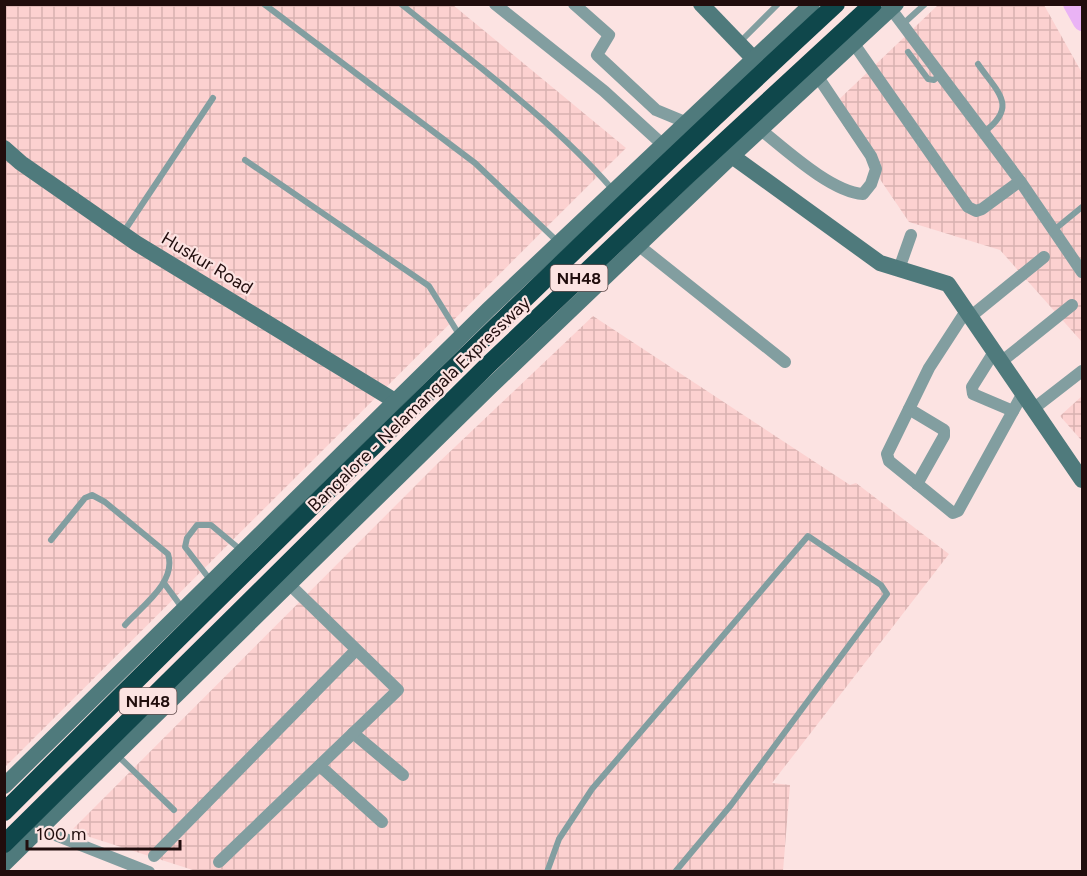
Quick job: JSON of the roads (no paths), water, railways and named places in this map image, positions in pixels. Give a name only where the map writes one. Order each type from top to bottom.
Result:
[{"type":"highway","name":"Bangalore - Nelamangala Expressway","points":[[4,812],[571,252],[836,4]]},
{"type":"highway","name":"Bangalore - Nelamangala Expressway","points":[[4,844],[496,357],[873,4]]},
{"type":"street","points":[[495,4],[604,91],[662,144]]},
{"type":"street","points":[[574,4],[609,35],[597,55],[611,70],[656,110],[685,122]]},
{"type":"street","points":[[701,4],[753,58]]},
{"type":"street","points":[[4,786],[395,400],[685,122],[812,4]]},
{"type":"street","points":[[4,864],[288,584],[638,245],[894,7],[903,24],[1020,181],[1083,272]]},
{"type":"street","points":[[854,44],[968,207],[976,211],[982,209],[1020,181]]},
{"type":"street","points":[[761,130],[836,185],[853,194],[863,194],[871,184],[876,169],[871,156],[818,77]]},
{"type":"street","name":"Huskur Road","points":[[4,148],[21,163],[123,234],[395,400]]},
{"type":"street","points":[[732,156],[880,263],[948,284],[1083,480]]},
{"type":"street","points":[[899,269],[911,235]]},
{"type":"street","points":[[638,245],[785,362]]},
{"type":"street","points":[[1023,393],[958,511],[952,513],[889,461],[887,454],[929,368],[968,314],[1044,257]]},
{"type":"street","points":[[1013,411],[973,394],[972,387],[998,357],[1072,305]]},
{"type":"street","points":[[1034,409],[1083,370]]},
{"type":"street","points":[[909,409],[944,430],[944,436],[917,484]]},
{"type":"street","points":[[219,862],[398,690],[288,584]]},
{"type":"street","points":[[154,855],[356,650]]},
{"type":"street","points":[[353,733],[403,775]]},
{"type":"street","points":[[320,766],[382,822]]},
{"type":"street","points":[[40,830],[149,872]]},
{"type":"lane","points":[[264,4],[475,163],[559,243]]},
{"type":"lane","points":[[401,4],[495,79],[592,165],[614,190]]},
{"type":"lane","points":[[739,44],[778,4]]},
{"type":"lane","points":[[903,24],[925,4]]},
{"type":"lane","points":[[908,52],[928,79],[934,80],[940,75]]},
{"type":"lane","points":[[978,64],[1001,99],[1004,111],[998,122],[984,133]]},
{"type":"lane","points":[[123,234],[213,98]]},
{"type":"lane","points":[[245,160],[429,286],[461,337]]},
{"type":"lane","points":[[1054,230],[1083,207]]},
{"type":"lane","points":[[51,540],[85,498],[92,495],[99,497],[168,554],[171,563],[164,583],[124,625]]},
{"type":"lane","points":[[212,582],[185,547],[187,538],[197,525],[211,525],[242,552]]},
{"type":"lane","points":[[547,872],[559,839],[592,789],[808,536],[881,585],[887,594],[731,805],[675,872]]},
{"type":"lane","points":[[164,583],[183,610]]},
{"type":"lane","points":[[117,754],[174,810]]},
{"type":"waterway","points":[[1072,4],[1082,22]]}]
